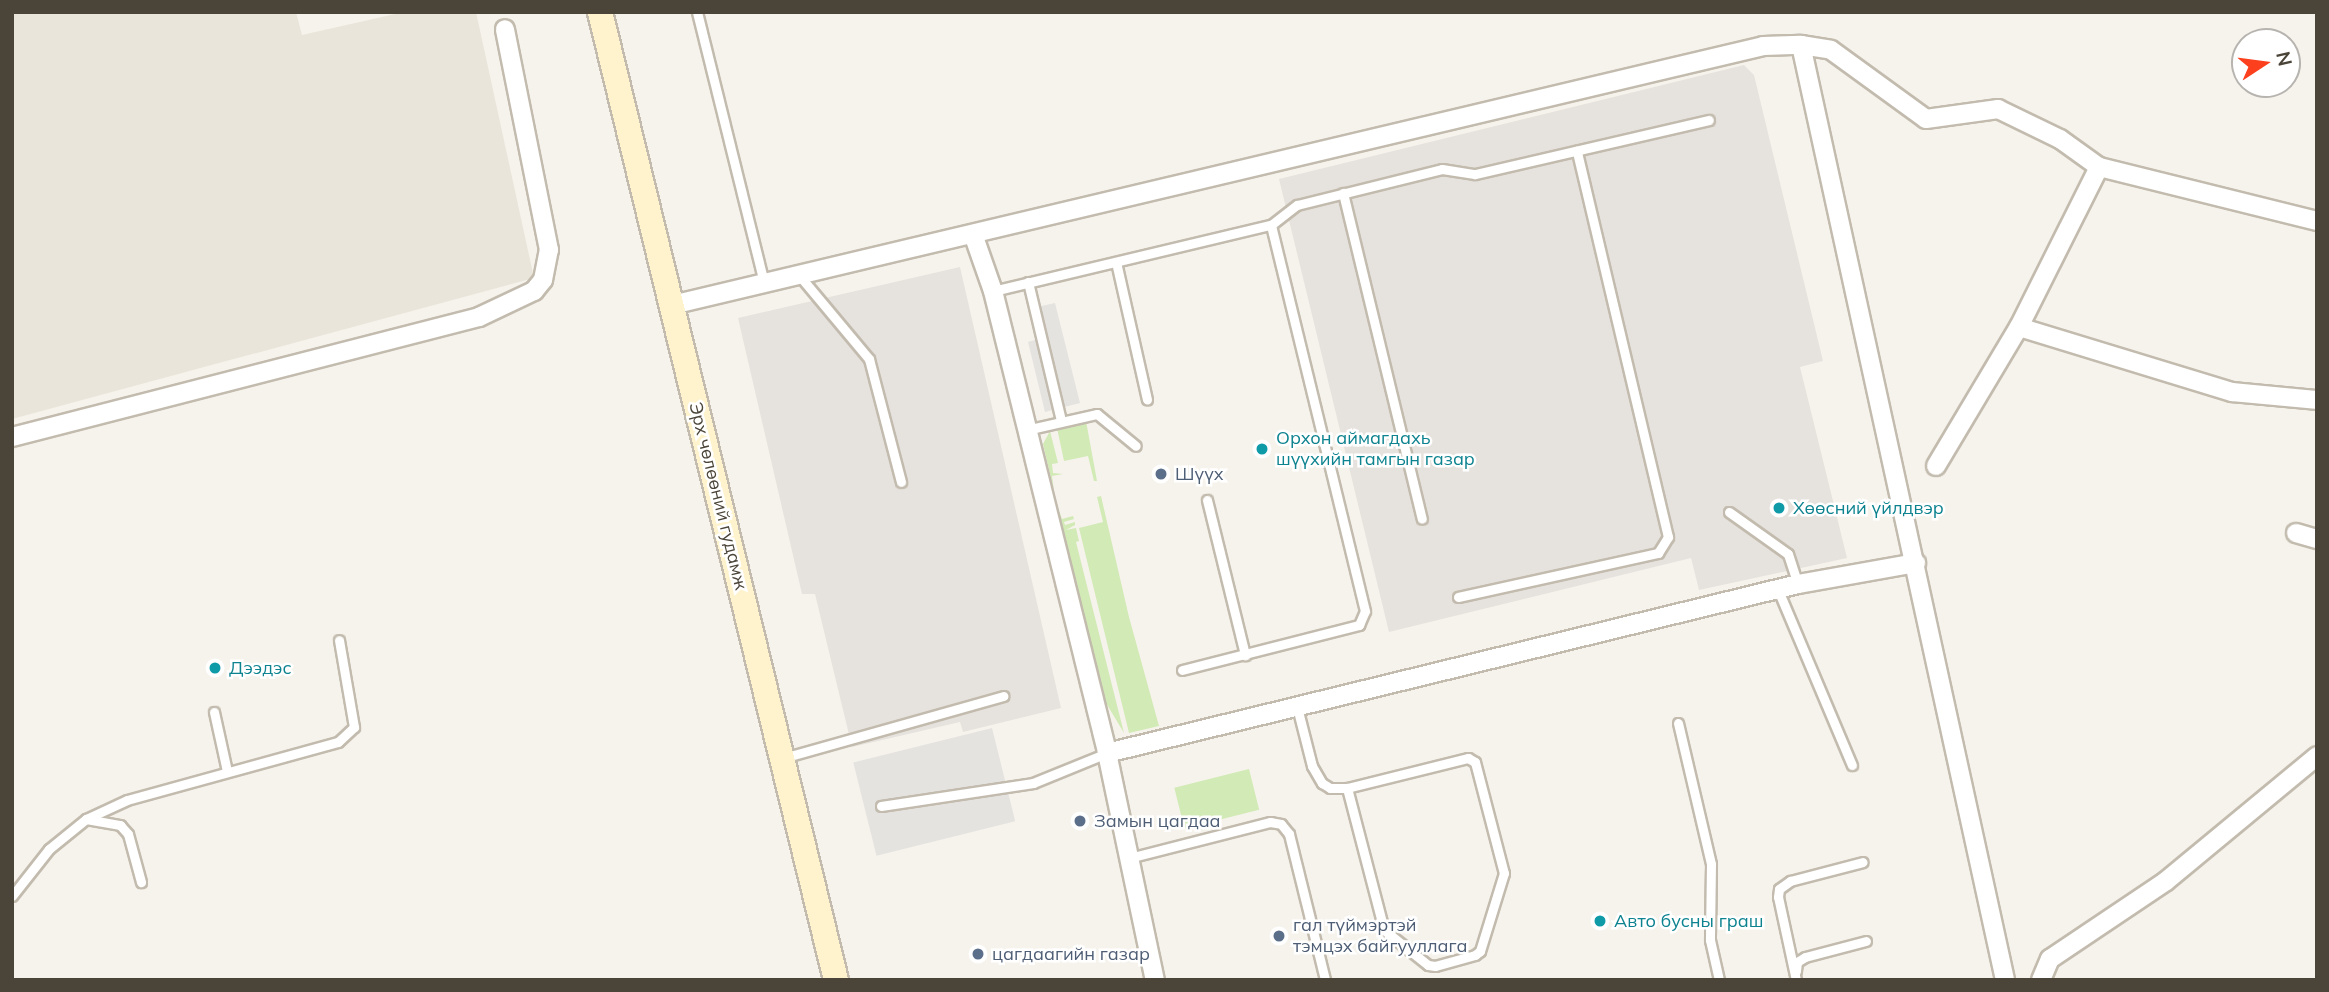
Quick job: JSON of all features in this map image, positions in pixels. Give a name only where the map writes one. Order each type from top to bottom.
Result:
[{"type":"main road","name":"Эрх чөлөөний гудамж","points":[[600,12],[835,980]]},
{"type":"street","points":[[12,437],[479,317],[534,291],[543,280],[549,250],[505,29]]},
{"type":"street","points":[[672,305],[1763,46],[1801,45],[1831,50],[1926,119],[1998,109],[2060,139],[2099,167],[2317,221]]},
{"type":"street","points":[[1801,45],[2005,980]]},
{"type":"street","points":[[1936,466],[2019,327],[2099,167]]},
{"type":"street","points":[[973,234],[993,291],[1107,753],[1127,859],[1155,980]]},
{"type":"street","points":[[2019,327],[2232,391],[2316,400]]},
{"type":"street","points":[[2295,533],[2317,539]]},
{"type":"street","points":[[1107,753],[1798,584],[1916,563]]},
{"type":"street","points":[[2041,980],[2050,959],[2166,881],[2317,756]]},
{"type":"lane","points":[[697,12],[764,282]]},
{"type":"lane","points":[[993,291],[1271,225],[1297,205],[1442,169],[1475,174],[1709,120]]},
{"type":"lane","points":[[1458,597],[1658,552],[1668,537],[1577,151]]},
{"type":"lane","points":[[1343,193],[1422,519]]},
{"type":"lane","points":[[1182,670],[1359,625],[1366,611],[1271,225]]},
{"type":"lane","points":[[1116,262],[1147,400]]},
{"type":"lane","points":[[798,273],[869,359],[901,482]]},
{"type":"lane","points":[[1028,282],[1061,421]]},
{"type":"lane","points":[[1026,430],[1097,414],[1136,446]]},
{"type":"lane","points":[[1207,500],[1245,655]]},
{"type":"lane","points":[[1729,512],[1788,555],[1798,584]]},
{"type":"lane","points":[[1778,590],[1853,765]]},
{"type":"lane","points":[[12,896],[49,849],[86,819],[127,800],[338,742],[354,727],[339,640]]},
{"type":"lane","points":[[783,758],[1003,696]]},
{"type":"lane","points":[[1297,707],[1312,766],[1322,783],[1330,788],[1347,788],[1468,758],[1475,762],[1504,873],[1480,951],[1475,955]]},
{"type":"lane","points":[[214,712],[227,771]]},
{"type":"lane","points":[[1678,723],[1712,864],[1710,940],[1719,980]]},
{"type":"lane","points":[[881,806],[1033,783],[1107,753]]},
{"type":"lane","points":[[1347,788],[1384,930],[1428,965],[1435,966],[1489,951]]},
{"type":"lane","points":[[86,819],[120,825],[128,834],[141,882]]},
{"type":"lane","points":[[1127,859],[1270,822],[1281,824],[1289,834],[1325,980]]},
{"type":"lane","points":[[1797,980],[1778,897],[1779,889],[1790,881],[1863,862]]},
{"type":"lane","points":[[1797,980],[1797,962],[1805,957],[1866,941]]},
{"type":"shaded area","points":[[12,12],[296,12],[302,35],[404,12],[476,12],[534,278],[12,419]]},
{"type":"shaded area","points":[[1744,65],[1754,75],[1823,361],[1800,367],[1847,558],[1699,590],[1691,558],[1389,632],[1279,179]]},
{"type":"shaded area","points":[[960,267],[1061,708],[963,732],[960,722],[852,747],[815,594],[802,594],[738,318]]},
{"type":"shaded area","points":[[1055,303],[1080,403],[1045,412],[1028,342],[1045,337],[1037,307]]},
{"type":"shaded area","points":[[992,728],[1015,821],[876,856],[853,763]]},
{"type":"green space","points":[[1086,421],[1097,481],[1094,481],[1088,456],[1064,461],[1057,428]]},
{"type":"green space","points":[[1050,431],[1058,463],[1052,464],[1053,473],[1063,474],[1052,476],[1054,491],[1043,444]]},
{"type":"green space","points":[[1101,496],[1129,617],[1159,726],[1129,733],[1079,528],[1103,522],[1097,497]]},
{"type":"green space","points":[[1057,505],[1062,519],[1073,516],[1074,519],[1064,522],[1065,525],[1075,522],[1075,525],[1066,530],[1076,528],[1079,541],[1076,542],[1124,733],[1106,703]]},
{"type":"green space","points":[[1249,769],[1259,810],[1184,828],[1174,788]]},
{"type":"place","name":"Орхон аймагдахь шүүхийн тамгын газар","points":[[1262,449]]},
{"type":"place","name":"Шүүх","points":[[1161,474]]},
{"type":"place","name":"Хөөсний үйлдвэр","points":[[1779,508]]},
{"type":"place","name":"Дээдэс","points":[[215,668]]},
{"type":"place","name":"Замын цагдаа","points":[[1080,821]]},
{"type":"place","name":"Авто бусны граш","points":[[1600,921]]},
{"type":"place","name":"гал түймэртэй тэмцэх байгууллага","points":[[1279,936]]},
{"type":"place","name":"цагдаагийн газар","points":[[978,954]]}]
